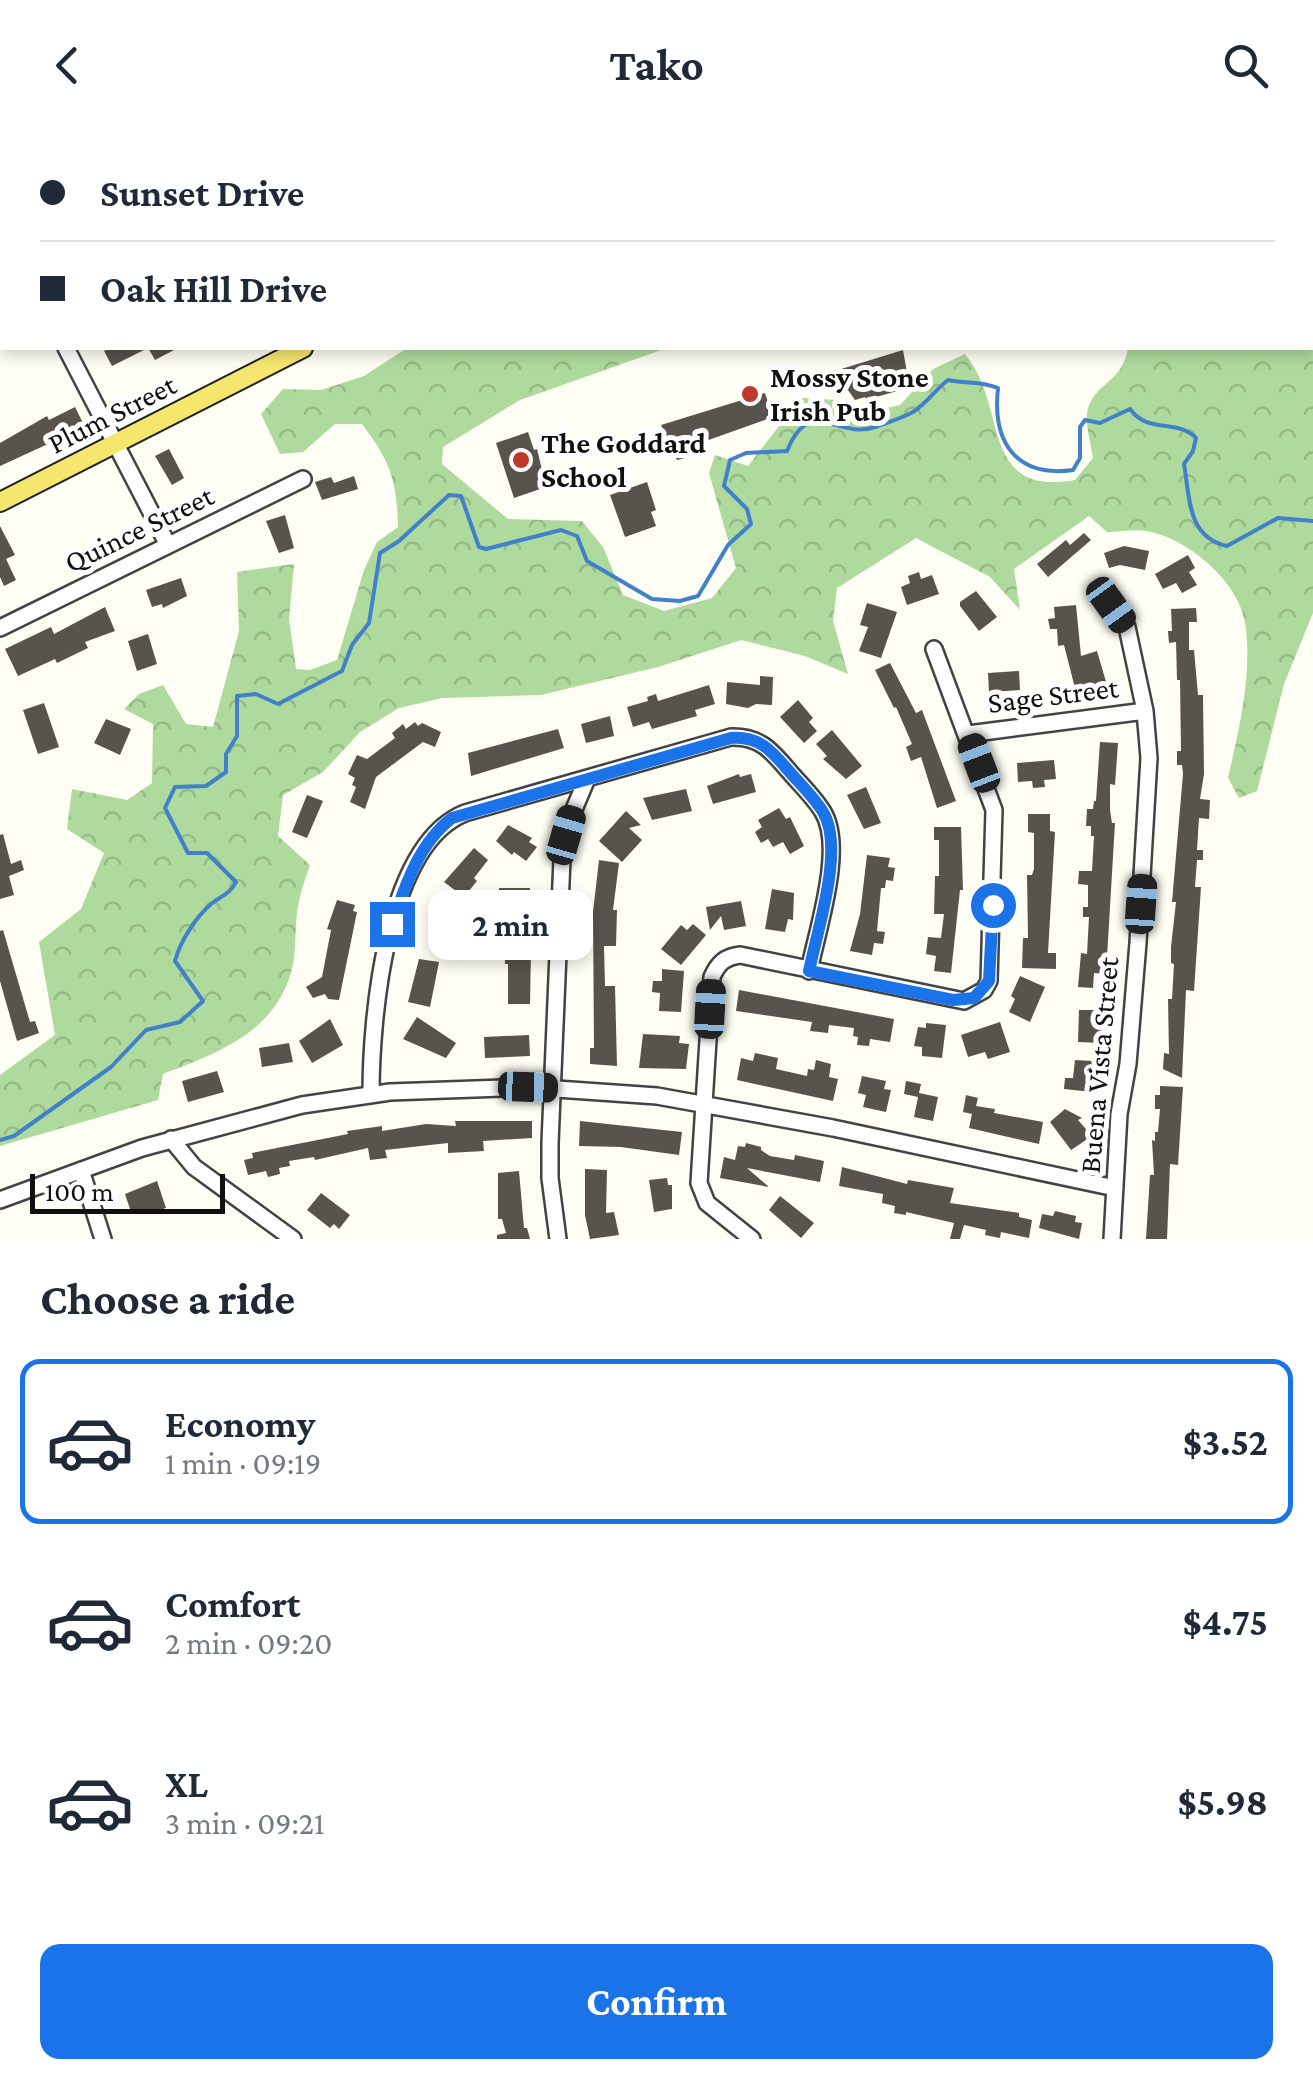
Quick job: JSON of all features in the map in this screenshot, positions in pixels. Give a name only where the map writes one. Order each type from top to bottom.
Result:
[{"type":"main road","name":"Plum Street","points":[[0,502],[300,350]]},
{"type":"street","points":[[67,350],[168,545]]},
{"type":"street","name":"Quince Street","points":[[0,628],[303,479]]},
{"type":"street","name":"Buena Vista Street","points":[[1111,605],[1127,627],[1146,712],[1149,787],[1112,1239]]},
{"type":"street","points":[[752,1239],[715,1210],[702,1194],[699,1183],[712,977],[716,967],[730,957],[740,956],[964,1002],[984,990],[989,981],[996,829],[990,792],[934,649]]},
{"type":"street","name":"Sage Street","points":[[968,734],[1146,712]]},
{"type":"street","points":[[370,1094],[371,1034],[380,970],[403,893],[431,837],[452,818],[465,813],[731,738],[754,739],[764,744],[824,812],[830,828],[832,856],[809,971]]},
{"type":"street","points":[[558,1239],[550,1178],[562,859],[572,814],[586,781]]},
{"type":"street","points":[[0,1200],[171,1140],[272,1112],[370,1094],[494,1088],[628,1092],[706,1104],[1115,1188]]},
{"type":"street","points":[[171,1140],[194,1167],[294,1239]]},
{"type":"street","points":[[81,1170],[102,1239]]},
{"type":"green space","points":[[404,350],[661,350],[520,400],[443,447],[442,464],[508,519],[582,521],[603,547],[623,595],[664,611],[712,598],[736,568],[709,473],[715,455],[748,466],[801,398],[838,400],[864,413],[900,405],[933,369],[965,354],[978,375],[1009,461],[1023,475],[1044,482],[1075,480],[1093,458],[1088,408],[1125,360],[1128,350],[1313,350],[1313,613],[1284,684],[1257,791],[1239,798],[1228,778],[1246,681],[1245,622],[1232,591],[1194,552],[1147,531],[1107,532],[1089,516],[1014,569],[1020,610],[990,577],[916,538],[837,588],[833,621],[848,674],[805,656],[741,640],[658,667],[541,695],[442,698],[399,708],[360,732],[323,772],[283,795],[278,836],[310,865],[297,910],[293,964],[275,1006],[244,1036],[163,1074],[158,1100],[0,1146],[0,1075],[55,1035],[39,942],[81,909],[104,853],[67,829],[72,789],[127,800],[152,783],[153,724],[124,709],[139,694],[163,685],[186,724],[213,727],[239,631],[237,572],[294,564],[289,619],[296,669],[310,670],[337,660],[364,570],[377,542],[398,527],[390,472],[362,424],[335,424],[303,452],[280,454],[261,414],[283,389],[321,390],[364,376]]},
{"type":"building","points":[[106,350],[144,350],[112,366]]},
{"type":"building","points":[[149,350],[174,350],[155,360]]},
{"type":"building","points":[[903,350],[908,378],[895,386],[897,391],[855,400],[845,391],[838,370]]},
{"type":"building","points":[[765,393],[773,417],[689,447],[692,456],[677,460],[661,425]]},
{"type":"building","points":[[75,407],[85,427],[0,466],[0,443],[47,416],[49,420]]},
{"type":"building","name":"The Goddard School","points":[[528,432],[534,450],[537,449],[546,487],[514,498],[496,443]]},
{"type":"building","points":[[169,449],[184,478],[172,485],[155,456]]},
{"type":"building","points":[[354,476],[358,489],[322,500],[315,482],[331,477],[334,483]]},
{"type":"building","points":[[647,482],[656,510],[651,512],[656,526],[625,537],[610,495]]},
{"type":"building","points":[[285,515],[294,548],[279,553],[266,521]]},
{"type":"building","points":[[0,526],[15,555],[6,559],[16,580],[4,586],[0,577]]},
{"type":"building","points":[[1084,533],[1091,540],[1048,577],[1037,564],[1066,540],[1070,545]]},
{"type":"building","points":[[1124,546],[1149,551],[1145,570],[1120,565],[1109,568],[1104,553]]},
{"type":"building","points":[[1188,555],[1195,568],[1189,572],[1197,585],[1182,593],[1176,583],[1163,589],[1155,574]]},
{"type":"building","points":[[919,572],[921,579],[932,575],[939,594],[907,605],[901,587],[910,583],[908,576]]},
{"type":"building","points":[[181,578],[187,596],[163,608],[162,604],[152,607],[146,590]]},
{"type":"building","points":[[976,591],[997,617],[979,631],[960,606]]},
{"type":"building","points":[[867,603],[897,612],[881,658],[859,651],[868,627],[860,625]]},
{"type":"building","points":[[1076,605],[1081,656],[1097,651],[1109,692],[1088,698],[1085,689],[1076,692],[1064,645],[1058,646],[1057,629],[1050,629],[1048,619],[1055,618],[1054,607]]},
{"type":"building","points":[[105,607],[115,631],[85,642],[88,648],[57,663],[55,659],[18,676],[5,649],[51,627],[54,634]]},
{"type":"building","points":[[1196,608],[1197,622],[1189,622],[1189,650],[1194,650],[1198,695],[1203,695],[1204,774],[1200,799],[1210,800],[1209,819],[1199,818],[1197,850],[1203,850],[1203,860],[1197,860],[1195,887],[1201,887],[1194,991],[1186,990],[1182,1078],[1163,1069],[1164,1053],[1169,1054],[1168,999],[1172,999],[1171,947],[1176,902],[1172,902],[1183,774],[1182,765],[1177,765],[1177,751],[1181,751],[1180,680],[1176,642],[1169,643],[1168,631],[1172,631],[1171,609]]},
{"type":"building","points":[[148,634],[157,664],[137,671],[128,641]]},
{"type":"building","points":[[890,663],[916,713],[922,710],[956,801],[937,808],[921,757],[911,761],[906,747],[912,744],[875,670]]},
{"type":"building","points":[[1019,671],[1020,690],[989,692],[988,673]]},
{"type":"building","points":[[760,676],[773,677],[772,705],[748,708],[726,704],[727,682],[760,685]]},
{"type":"building","points":[[709,685],[715,704],[695,710],[697,716],[652,729],[649,722],[633,727],[627,707],[648,701],[647,697],[656,694],[658,701]]},
{"type":"building","points":[[798,700],[813,718],[809,722],[817,731],[804,743],[780,717]]},
{"type":"building","points":[[44,703],[59,747],[38,754],[23,710]]},
{"type":"building","points":[[610,716],[614,736],[586,743],[581,724]]},
{"type":"building","points":[[106,719],[131,729],[120,755],[94,743]]},
{"type":"building","points":[[415,722],[441,732],[435,747],[423,742],[376,777],[365,809],[350,802],[356,787],[352,785],[355,778],[348,774],[357,755],[367,759],[395,738],[392,733],[403,724],[406,729]]},
{"type":"building","points":[[558,729],[564,748],[471,776],[468,753]]},
{"type":"building","points":[[832,730],[862,766],[846,779],[823,759],[827,756],[816,744]]},
{"type":"building","points":[[1100,742],[1118,743],[1115,785],[1110,784],[1110,810],[1115,823],[1106,974],[1094,973],[1093,988],[1078,987],[1081,953],[1087,954],[1089,917],[1083,917],[1083,907],[1088,907],[1088,885],[1078,884],[1079,871],[1092,871],[1094,836],[1091,826],[1086,826],[1087,809],[1093,809],[1096,801]]},
{"type":"building","points":[[1054,760],[1056,779],[1044,780],[1045,787],[1033,788],[1032,781],[1018,782],[1017,763]]},
{"type":"building","points":[[739,774],[751,774],[756,792],[713,804],[707,786]]},
{"type":"building","points":[[866,787],[881,823],[864,829],[847,795]]},
{"type":"building","points":[[686,789],[692,811],[652,820],[643,798]]},
{"type":"building","points":[[307,795],[323,801],[307,838],[292,832]]},
{"type":"building","points":[[779,808],[786,819],[790,817],[804,846],[790,854],[783,842],[773,847],[768,839],[761,843],[755,832],[762,827],[758,820]]},
{"type":"building","points":[[626,811],[641,825],[629,828],[642,840],[622,862],[599,841]]},
{"type":"building","points":[[1028,814],[1050,814],[1050,831],[1055,832],[1048,953],[1056,953],[1056,969],[1022,968],[1023,938],[1028,938],[1027,875],[1032,875],[1034,869],[1034,833],[1028,832]]},
{"type":"building","points":[[508,825],[532,838],[529,842],[537,847],[526,861],[496,841]]},
{"type":"building","points":[[934,827],[961,827],[963,890],[951,973],[934,971],[936,956],[926,954],[928,937],[941,938],[944,914],[934,914],[939,840],[934,840]]},
{"type":"building","points":[[3,834],[11,864],[21,860],[24,870],[9,876],[14,895],[0,899],[0,835]]},
{"type":"building","points":[[474,848],[488,860],[464,897],[444,882]]},
{"type":"building","points":[[867,855],[890,858],[888,867],[895,868],[893,881],[886,880],[885,888],[881,888],[877,931],[885,932],[883,944],[874,943],[872,955],[850,951],[860,914]]},
{"type":"building","points":[[599,860],[619,863],[613,910],[617,910],[616,946],[604,946],[605,986],[615,986],[617,1066],[590,1064],[590,1048],[594,1048],[593,912]]},
{"type":"building","points":[[499,888],[530,888],[525,951],[531,951],[530,1004],[508,1004],[508,964],[503,911],[498,909]]},
{"type":"building","points":[[772,889],[794,893],[793,920],[788,919],[785,932],[765,929]]},
{"type":"building","points":[[337,900],[355,905],[353,911],[357,912],[339,1000],[328,999],[325,994],[313,998],[306,987],[322,977],[331,930],[327,929]]},
{"type":"building","points":[[741,901],[746,926],[724,930],[721,916],[710,930],[706,907]]},
{"type":"building","points":[[693,924],[706,935],[681,965],[661,949],[681,925],[687,930]]},
{"type":"building","points":[[3,930],[30,1022],[35,1021],[39,1033],[17,1041],[0,981]]},
{"type":"building","points":[[419,959],[439,962],[430,1007],[408,1002]]},
{"type":"building","points":[[662,969],[684,971],[681,1012],[659,1011],[660,993],[652,992],[653,981],[662,981]]},
{"type":"building","points":[[1020,976],[1045,987],[1030,1022],[1009,1012]]},
{"type":"building","points":[[739,990],[894,1019],[890,1042],[870,1039],[869,1046],[857,1045],[854,1028],[829,1025],[828,1033],[810,1031],[812,1022],[736,1011]]},
{"type":"building","points":[[1079,1010],[1103,1010],[1102,1043],[1078,1042]]},
{"type":"building","points":[[417,1017],[456,1043],[446,1058],[403,1039]]},
{"type":"building","points":[[330,1019],[343,1045],[312,1063],[299,1041]]},
{"type":"building","points":[[1000,1022],[1010,1052],[988,1059],[985,1052],[968,1057],[961,1035]]},
{"type":"building","points":[[926,1023],[946,1025],[942,1058],[922,1056],[922,1047],[914,1046],[918,1027],[926,1028]]},
{"type":"building","points":[[643,1034],[680,1036],[679,1043],[689,1044],[686,1069],[639,1068]]},
{"type":"building","points":[[529,1035],[530,1056],[485,1058],[484,1037]]},
{"type":"building","points":[[289,1043],[293,1062],[262,1067],[259,1048]]},
{"type":"building","points":[[755,1053],[778,1058],[776,1069],[807,1076],[808,1069],[814,1070],[816,1060],[831,1064],[829,1077],[838,1079],[833,1101],[737,1080],[741,1058],[753,1061]]},
{"type":"building","points":[[1075,1060],[1092,1061],[1092,1092],[1064,1089],[1065,1078],[1073,1078]]},
{"type":"building","points":[[217,1071],[224,1092],[188,1102],[182,1081]]},
{"type":"building","points":[[862,1076],[886,1081],[884,1089],[891,1090],[886,1112],[863,1107],[866,1095],[858,1093]]},
{"type":"building","points":[[906,1081],[921,1084],[919,1093],[938,1097],[933,1121],[914,1117],[918,1097],[904,1094]]},
{"type":"building","points":[[1160,1086],[1183,1087],[1178,1165],[1170,1164],[1167,1239],[1146,1239],[1150,1175],[1154,1175],[1152,1140],[1158,1132],[1160,1109],[1155,1109],[1155,1095],[1160,1095]]},
{"type":"building","points":[[966,1095],[978,1098],[976,1106],[995,1109],[994,1113],[1043,1122],[1039,1144],[969,1128],[972,1114],[963,1112]]},
{"type":"building","points":[[1065,1109],[1082,1118],[1078,1120],[1092,1136],[1071,1150],[1050,1122]]},
{"type":"building","points":[[455,1121],[532,1121],[532,1138],[483,1141],[484,1151],[448,1153],[448,1143],[385,1150],[387,1158],[370,1160],[368,1148],[315,1160],[314,1157],[289,1161],[290,1166],[279,1168],[280,1174],[268,1177],[266,1171],[248,1175],[244,1160],[253,1158],[252,1153],[348,1134],[347,1131],[382,1126],[382,1131],[426,1124],[456,1126]]},
{"type":"building","points":[[580,1121],[682,1132],[679,1155],[579,1146]]},
{"type":"building","points":[[746,1143],[761,1147],[770,1156],[794,1160],[795,1155],[824,1161],[820,1182],[747,1168],[769,1187],[720,1178],[724,1157],[735,1160],[738,1146],[745,1147]]},
{"type":"building","points":[[842,1167],[907,1184],[908,1180],[954,1188],[950,1203],[1019,1213],[1019,1217],[1032,1220],[1029,1238],[1001,1232],[1000,1238],[985,1235],[986,1230],[964,1225],[960,1239],[950,1239],[954,1223],[894,1213],[895,1206],[882,1203],[883,1194],[839,1186]]},
{"type":"building","points":[[585,1169],[607,1170],[606,1213],[614,1212],[619,1235],[590,1239],[585,1215]]},
{"type":"building","points":[[519,1171],[524,1228],[530,1239],[497,1239],[497,1235],[506,1233],[502,1219],[498,1219],[498,1173]]},
{"type":"building","points":[[667,1178],[668,1185],[672,1185],[672,1209],[654,1212],[649,1180]]},
{"type":"building","points":[[157,1181],[166,1208],[131,1212],[125,1194]]},
{"type":"building","points":[[321,1193],[350,1215],[339,1229],[334,1224],[330,1228],[307,1210]]},
{"type":"building","points":[[780,1196],[814,1223],[801,1238],[769,1210]]},
{"type":"building","points":[[1055,1211],[1076,1216],[1075,1222],[1082,1223],[1079,1239],[1039,1228],[1042,1214],[1053,1216]]},
{"type":"waterway","points":[[0,1140],[14,1136],[111,1067],[146,1030],[180,1022],[203,1001],[175,961],[199,916],[236,882],[207,853],[188,853],[165,808],[175,787],[206,786],[226,772],[226,754],[237,736],[237,696],[256,694],[278,704],[342,671],[352,645],[369,623],[380,553],[399,541],[449,495],[461,496],[479,547],[486,549],[561,530],[577,536],[587,561],[652,599],[680,601],[698,596],[728,545],[751,524],[747,509],[724,486],[730,460],[746,453],[787,451],[796,434],[815,422],[861,429],[889,422],[918,409],[948,380],[998,388],[999,425],[1004,440],[1023,462],[1036,468],[1073,470],[1080,458],[1080,427],[1085,420],[1100,423],[1130,409],[1146,422],[1188,432],[1196,438],[1184,464],[1190,503],[1197,525],[1214,541],[1227,546],[1278,518],[1313,521]]},
{"type":"place","name":"Mossy Stone Irish Pub","points":[[750,394]]},
{"type":"place","name":"The Goddard School","points":[[521,460]]},
{"type":"route","points":[[392,924],[431,837],[452,818],[743,737],[772,751],[824,812],[830,828],[832,856],[809,971],[964,1002],[984,990],[989,981],[993,905]]}]
